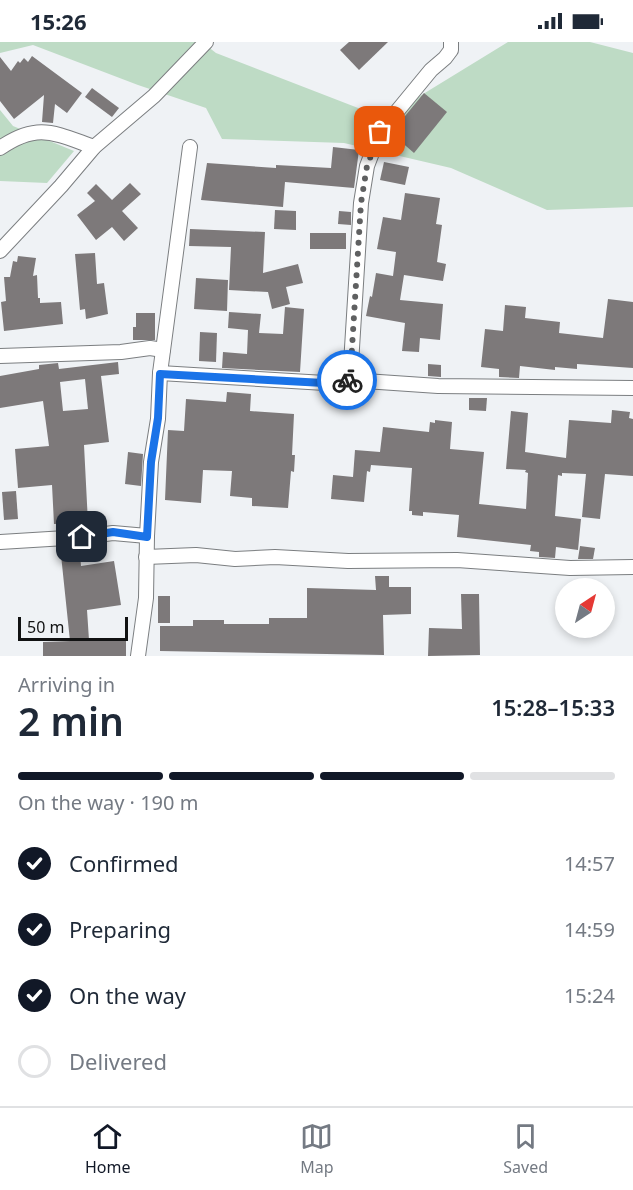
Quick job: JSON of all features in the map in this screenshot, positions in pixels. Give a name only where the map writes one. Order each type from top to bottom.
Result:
[{"type":"street","points":[[0,251],[62,186],[93,147],[154,96],[206,42]]},
{"type":"street","points":[[350,380],[361,203],[367,166],[380,132],[430,70],[445,58],[451,50],[452,42]]},
{"type":"street","points":[[0,148],[27,134],[46,130],[93,147]]},
{"type":"street","points":[[138,656],[146,597],[151,462],[158,418],[160,374],[190,147]]},
{"type":"street","points":[[0,356],[121,352],[150,348],[163,350]]},
{"type":"street","points":[[160,374],[324,383],[350,380],[438,386],[633,388]]},
{"type":"street","points":[[0,542],[82,537],[113,532],[147,537]]},
{"type":"street","points":[[146,557],[196,555],[236,559],[275,557],[348,561],[457,560],[570,568],[633,567]]},
{"type":"green space","points":[[0,42],[202,42],[216,53],[384,118],[508,42],[590,42],[633,53],[633,207],[547,210],[451,168],[344,143],[222,139],[206,108],[33,45],[0,53]]},
{"type":"green space","points":[[0,110],[13,126],[74,151],[47,183],[0,181]]},
{"type":"building","points":[[349,42],[388,42],[359,70],[340,50]]},
{"type":"building","points":[[32,56],[82,93],[67,113],[55,104],[53,123],[42,122],[44,95],[14,119],[0,101],[0,57],[11,71],[18,61],[20,63],[24,58],[28,62]]},
{"type":"building","points":[[92,88],[119,108],[112,117],[85,97]]},
{"type":"building","points":[[424,93],[447,112],[414,153],[391,133]]},
{"type":"building","points":[[333,147],[359,150],[354,188],[285,182],[283,207],[201,200],[207,163],[276,168],[276,165],[331,168]]},
{"type":"building","points":[[384,162],[409,167],[405,185],[380,180]]},
{"type":"building","points":[[130,183],[141,194],[122,211],[138,228],[124,241],[112,227],[96,240],[77,215],[95,201],[87,193],[96,184],[112,200]]},
{"type":"building","points":[[405,193],[440,198],[436,224],[442,225],[437,262],[446,264],[443,281],[404,275],[400,300],[443,304],[440,340],[420,338],[419,352],[402,351],[405,323],[366,316],[376,273],[393,276],[396,252],[377,249],[383,217],[401,220]]},
{"type":"building","points":[[275,210],[296,211],[296,230],[274,229]]},
{"type":"building","points":[[339,211],[351,212],[351,225],[338,224]]},
{"type":"building","points":[[190,229],[265,232],[263,273],[298,264],[303,283],[286,287],[290,304],[272,309],[268,292],[229,290],[231,247],[189,246]]},
{"type":"building","points":[[310,233],[346,233],[346,249],[310,249]]},
{"type":"building","points":[[95,253],[97,284],[104,283],[108,314],[86,319],[85,309],[80,310],[75,254]]},
{"type":"building","points":[[18,256],[36,258],[33,276],[37,275],[40,303],[61,302],[63,324],[4,331],[1,302],[6,301],[4,277],[10,277],[13,261],[17,262]]},
{"type":"building","points":[[196,278],[228,280],[227,311],[194,309]]},
{"type":"building","points":[[608,299],[633,302],[633,368],[577,364],[577,369],[555,367],[555,370],[520,366],[519,378],[499,377],[499,369],[481,367],[485,329],[503,331],[505,305],[526,307],[525,318],[560,322],[559,333],[603,338]]},
{"type":"building","points":[[285,307],[304,309],[300,372],[222,368],[223,352],[247,354],[248,330],[228,328],[229,312],[261,314],[259,333],[283,334]]},
{"type":"building","points":[[136,313],[155,313],[155,340],[133,340]]},
{"type":"building","points":[[200,332],[217,333],[216,362],[199,361]]},
{"type":"building","points":[[118,362],[119,374],[101,376],[109,442],[84,445],[88,523],[54,524],[52,485],[18,488],[15,449],[49,446],[43,401],[0,408],[0,376],[39,369],[39,365],[58,363],[59,369]],"holes":[[[85,379],[88,409],[63,411],[60,382]]]},
{"type":"building","points":[[428,364],[441,365],[441,377],[428,376]]},
{"type":"building","points":[[227,392],[251,394],[250,411],[294,414],[292,455],[295,455],[294,472],[291,471],[288,508],[252,506],[252,498],[230,496],[232,471],[203,470],[201,503],[165,500],[168,430],[184,431],[186,399],[226,402]]},
{"type":"building","points":[[469,398],[487,398],[486,411],[469,410]]},
{"type":"building","points":[[612,410],[630,412],[629,418],[633,419],[633,476],[605,474],[600,519],[582,517],[586,474],[562,473],[562,476],[558,475],[555,516],[581,519],[578,550],[556,547],[555,558],[539,557],[539,552],[530,551],[531,545],[457,537],[459,515],[423,512],[423,516],[412,515],[412,511],[409,511],[412,468],[371,465],[370,472],[367,471],[364,502],[331,499],[333,475],[353,477],[355,450],[380,452],[383,427],[429,432],[430,422],[435,423],[435,420],[452,422],[450,449],[484,452],[479,504],[526,509],[528,473],[525,472],[526,470],[506,469],[511,411],[528,413],[525,452],[566,458],[569,420],[611,423]]},
{"type":"building","points":[[128,452],[143,454],[141,486],[125,484]]},
{"type":"building","points":[[16,491],[18,519],[4,520],[2,492]]},
{"type":"building","points":[[580,546],[595,548],[593,559],[578,559]]},
{"type":"building","points":[[80,553],[81,566],[114,561],[121,605],[87,610],[89,640],[126,641],[126,656],[43,656],[43,642],[70,641],[61,555]]},
{"type":"building","points":[[375,576],[389,576],[389,587],[411,587],[411,614],[383,615],[384,655],[160,651],[160,626],[193,626],[193,620],[224,620],[224,624],[269,624],[269,618],[307,618],[307,588],[376,590]]},
{"type":"building","points":[[461,594],[479,594],[480,655],[428,656],[429,628],[462,629]]},
{"type":"building","points":[[158,596],[170,596],[170,623],[158,623]]},
{"type":"way so far","points":[[347,380],[350,380],[361,203],[367,166],[380,132]]},
{"type":"route","points":[[82,537],[113,532],[147,537],[151,462],[158,418],[160,374],[324,383],[347,380]]}]
